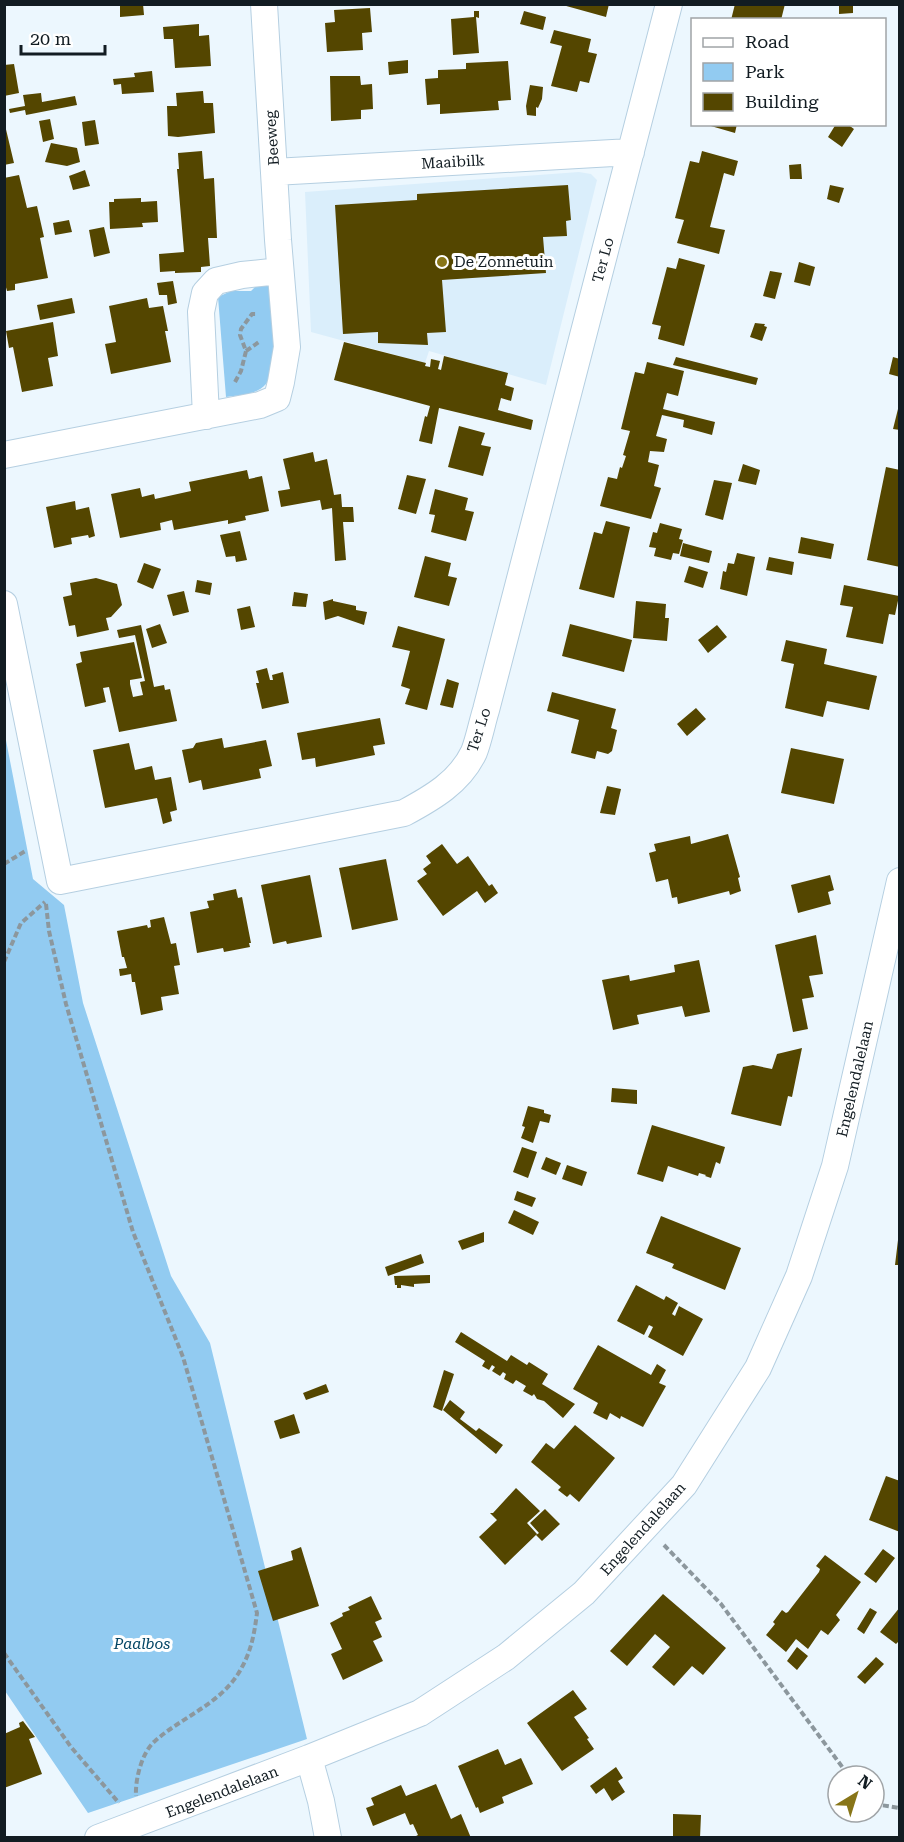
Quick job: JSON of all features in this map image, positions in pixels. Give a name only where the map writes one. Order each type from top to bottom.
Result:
[{"type":"street","name":"Beeweg","points":[[4,455],[260,405],[277,398],[287,347],[280,271],[264,4]]},
{"type":"street","name":"Ter Lo","points":[[4,604],[60,881],[404,813],[435,797],[458,777],[474,751],[669,4]]},
{"type":"street","name":"Maaibilk","points":[[274,172],[631,152]]},
{"type":"street","points":[[206,416],[201,312],[205,293],[216,281],[242,275],[280,271]]},
{"type":"street","name":"Engelendalelaan","points":[[98,1838],[140,1831],[420,1713],[506,1657],[584,1593],[684,1485],[758,1368],[799,1276],[835,1166],[900,880]]},
{"type":"street","points":[[309,1758],[328,1838]]},
{"type":"path","points":[[231,388],[241,370],[246,351],[240,335],[241,329],[252,314],[259,314]]},
{"type":"path","points":[[4,962],[21,923],[46,902],[49,931],[66,1004],[130,1221],[183,1357],[257,1612],[253,1644],[237,1675],[207,1706],[153,1742],[139,1768],[135,1785],[140,1831]]},
{"type":"path","points":[[645,1527],[721,1604],[840,1764]]},
{"type":"path","points":[[4,1653],[71,1747],[140,1831]]},
{"type":"shaded area","name":"De Zonnetuin","points":[[579,172],[591,174],[597,180],[546,385],[429,351],[425,363],[311,332],[305,192]]},
{"type":"green space","points":[[262,280],[271,286],[272,295],[273,353],[269,377],[266,384],[258,390],[226,397],[218,297],[231,291],[251,291]]},
{"type":"green space","name":"Paalbos","points":[[4,730],[33,879],[64,905],[83,1003],[171,1276],[210,1343],[307,1739],[88,1813],[5,1691]]},
{"type":"building","points":[[120,4],[143,4],[144,15],[120,17]]},
{"type":"building","points":[[559,4],[609,4],[606,17]]},
{"type":"building","points":[[735,4],[785,4],[782,18],[732,18]]},
{"type":"building","points":[[839,4],[853,4],[853,13],[839,14]]},
{"type":"building","points":[[370,8],[372,32],[362,33],[363,50],[327,52],[325,23],[335,22],[334,10]]},
{"type":"building","points":[[474,11],[479,11],[479,18],[476,17],[479,53],[453,55],[451,19],[474,17]]},
{"type":"building","points":[[524,11],[546,17],[543,30],[520,24]]},
{"type":"building","points":[[199,24],[199,36],[209,35],[211,66],[175,68],[173,39],[164,39],[163,27]]},
{"type":"building","points":[[554,30],[591,39],[588,52],[597,54],[589,83],[580,81],[577,92],[551,86],[562,46],[550,43]]},
{"type":"building","points":[[408,60],[408,73],[389,75],[388,62]]},
{"type":"building","points":[[508,61],[511,100],[498,101],[499,110],[440,114],[440,104],[427,105],[425,79],[438,78],[438,70],[466,69],[466,63]]},
{"type":"building","points":[[14,64],[19,93],[4,96],[4,65]]},
{"type":"building","points":[[152,71],[154,92],[122,94],[121,84],[114,85],[113,79],[135,77],[134,73]]},
{"type":"building","points":[[330,76],[360,76],[361,85],[372,84],[373,109],[361,110],[361,119],[331,121]]},
{"type":"building","points":[[530,85],[543,87],[542,99],[538,108],[536,107],[536,116],[527,115],[526,106]]},
{"type":"building","points":[[203,91],[204,103],[213,103],[215,133],[168,136],[167,106],[177,106],[176,93]]},
{"type":"building","points":[[41,93],[42,102],[75,96],[77,105],[26,115],[25,110],[10,113],[9,109],[25,106],[23,95]]},
{"type":"building","points":[[50,119],[54,139],[43,142],[39,121]]},
{"type":"building","points":[[95,120],[99,144],[85,146],[82,122]]},
{"type":"building","points":[[4,121],[14,163],[4,165]]},
{"type":"building","points":[[711,126],[737,126],[735,133]]},
{"type":"building","points":[[835,126],[850,126],[854,129],[842,147],[828,137]]},
{"type":"building","points":[[51,143],[77,148],[80,162],[67,166],[45,162]]},
{"type":"building","points":[[202,151],[204,179],[214,178],[217,238],[208,238],[210,266],[201,267],[201,272],[160,272],[159,254],[184,252],[177,169],[179,169],[178,153]]},
{"type":"building","points":[[702,151],[738,161],[734,176],[724,173],[710,227],[725,230],[719,254],[677,243],[684,220],[675,218],[690,161],[699,163]]},
{"type":"building","points":[[801,164],[802,179],[790,179],[789,165]]},
{"type":"building","points":[[85,170],[90,186],[73,190],[69,176]]},
{"type":"building","points":[[19,175],[27,208],[37,206],[44,237],[40,238],[48,278],[15,284],[15,290],[7,291],[4,280],[4,178]]},
{"type":"building","points":[[568,185],[571,220],[566,221],[567,236],[543,237],[546,273],[442,280],[446,332],[427,333],[428,345],[378,343],[378,332],[343,334],[335,205],[417,200],[417,194]]},
{"type":"building","points":[[830,185],[844,188],[839,203],[827,199]]},
{"type":"building","points":[[141,198],[141,202],[157,201],[158,222],[142,223],[143,227],[110,229],[109,202],[114,202],[114,199]]},
{"type":"building","points":[[69,220],[72,232],[55,235],[53,223]]},
{"type":"building","points":[[104,227],[110,253],[94,257],[89,230]]},
{"type":"building","points":[[679,258],[705,265],[684,346],[658,339],[661,326],[652,324],[667,267],[676,269]]},
{"type":"building","points":[[799,262],[815,267],[810,286],[794,282]]},
{"type":"building","points":[[770,271],[782,273],[775,299],[763,296]]},
{"type":"building","points":[[173,281],[177,303],[168,305],[167,295],[159,295],[157,283]]},
{"type":"building","points":[[72,298],[75,313],[40,320],[37,305]]},
{"type":"building","points":[[147,298],[149,308],[163,306],[171,362],[111,374],[105,344],[116,342],[109,306]]},
{"type":"building","points":[[53,322],[58,356],[48,358],[53,386],[22,392],[13,347],[9,348],[6,331]]},
{"type":"building","points":[[755,323],[765,324],[764,326],[767,327],[762,341],[750,337]]},
{"type":"building","points":[[344,342],[426,363],[425,366],[430,367],[431,359],[440,361],[438,369],[441,370],[444,356],[508,373],[505,385],[514,388],[511,401],[501,398],[498,410],[533,420],[531,430],[439,408],[432,444],[419,441],[430,406],[334,380]]},
{"type":"building","points":[[676,357],[758,378],[756,385],[673,365]]},
{"type":"building","points":[[893,357],[900,359],[900,377],[889,374]]},
{"type":"building","points":[[647,362],[684,371],[678,396],[667,393],[663,409],[715,422],[712,435],[683,427],[684,420],[662,415],[656,436],[667,439],[664,452],[650,451],[648,462],[659,465],[654,486],[661,488],[651,519],[600,506],[608,477],[617,479],[626,456],[623,455],[630,431],[621,429],[635,372],[644,374]]},
{"type":"building","points":[[900,406],[900,430],[893,429]]},
{"type":"building","points":[[459,426],[485,433],[481,445],[491,447],[483,476],[448,467]]},
{"type":"building","points":[[313,452],[315,462],[327,459],[334,495],[341,494],[342,507],[353,507],[354,522],[343,522],[346,560],[335,561],[332,508],[322,510],[320,500],[281,507],[278,491],[290,489],[283,459]]},
{"type":"building","points":[[743,464],[760,470],[756,485],[738,481]]},
{"type":"building","points":[[886,467],[900,470],[900,567],[867,560]]},
{"type":"building","points":[[247,470],[249,479],[262,476],[269,511],[245,516],[246,520],[228,524],[228,520],[174,530],[172,520],[160,523],[161,530],[120,538],[111,494],[140,488],[142,497],[154,494],[155,499],[191,491],[189,482]]},
{"type":"building","points":[[407,475],[426,479],[416,514],[398,509]]},
{"type":"building","points":[[714,480],[732,483],[723,520],[705,515]]},
{"type":"building","points":[[435,489],[468,498],[465,510],[474,512],[466,541],[431,532],[435,515],[429,514]]},
{"type":"building","points":[[75,501],[76,510],[89,507],[95,536],[71,538],[72,544],[54,548],[46,507]]},
{"type":"building","points":[[606,521],[630,527],[614,598],[579,589],[594,532],[602,534]]},
{"type":"building","points":[[660,523],[682,529],[679,539],[683,540],[679,554],[673,553],[671,560],[654,556],[656,548],[649,547],[653,532],[657,533]]},
{"type":"building","points":[[240,531],[247,560],[236,562],[235,556],[226,557],[220,535]]},
{"type":"building","points":[[801,537],[834,544],[831,559],[798,553]]},
{"type":"building","points":[[683,543],[712,551],[709,563],[680,556]]},
{"type":"building","points":[[737,553],[755,557],[747,596],[720,589],[723,571],[726,572],[728,563],[734,564]]},
{"type":"building","points":[[425,556],[451,563],[448,576],[457,578],[449,606],[414,597]]},
{"type":"building","points":[[769,557],[794,562],[792,575],[766,570]]},
{"type":"building","points":[[144,563],[161,569],[153,589],[137,582]]},
{"type":"building","points":[[689,566],[708,572],[703,588],[684,582]]},
{"type":"building","points":[[96,578],[117,584],[122,605],[111,617],[106,618],[109,630],[77,637],[75,625],[69,626],[63,597],[72,595],[70,583]]},
{"type":"building","points":[[197,580],[212,583],[210,595],[195,592]]},
{"type":"building","points":[[844,585],[899,596],[895,615],[889,614],[883,644],[846,637],[853,607],[840,605]]},
{"type":"building","points":[[184,591],[189,612],[173,616],[167,595]]},
{"type":"building","points":[[294,592],[308,594],[306,607],[292,606]]},
{"type":"building","points":[[333,599],[333,601],[356,606],[356,610],[367,612],[364,625],[338,616],[325,620],[323,602]]},
{"type":"building","points":[[636,601],[666,604],[665,618],[669,618],[667,641],[633,638]]},
{"type":"building","points":[[250,606],[255,627],[241,630],[237,609]]},
{"type":"building","points":[[160,624],[167,643],[152,648],[146,629]]},
{"type":"building","points":[[570,624],[632,640],[624,672],[562,656]]},
{"type":"building","points":[[141,625],[154,687],[164,685],[165,690],[170,689],[177,721],[119,732],[109,687],[103,688],[106,702],[85,707],[76,664],[82,662],[80,652],[134,642],[142,678],[130,680],[130,684],[133,697],[143,695],[140,682],[145,681],[135,635],[119,638],[117,630]]},
{"type":"building","points":[[717,625],[727,637],[708,653],[698,640]]},
{"type":"building","points":[[398,626],[445,639],[427,710],[405,704],[410,689],[401,686],[410,651],[392,647]]},
{"type":"building","points":[[786,640],[827,649],[824,664],[877,676],[869,710],[827,701],[823,717],[785,708],[794,664],[781,661]]},
{"type":"building","points":[[267,668],[270,680],[273,680],[272,675],[283,672],[289,703],[262,709],[256,683],[259,683],[256,671]]},
{"type":"building","points":[[447,679],[459,683],[453,708],[440,705]]},
{"type":"building","points":[[552,692],[616,709],[611,728],[617,730],[612,751],[608,754],[597,751],[595,759],[571,753],[579,720],[547,711]]},
{"type":"building","points":[[696,708],[706,719],[687,736],[677,724]]},
{"type":"building","points":[[380,718],[385,744],[373,746],[375,755],[316,767],[315,758],[302,760],[297,733]]},
{"type":"building","points":[[222,738],[224,748],[266,740],[272,766],[259,769],[261,778],[203,790],[201,780],[189,783],[182,750],[193,748],[196,743]]},
{"type":"building","points":[[129,743],[135,770],[152,766],[155,780],[171,777],[177,810],[170,812],[172,821],[163,824],[157,798],[105,808],[93,750]]},
{"type":"building","points":[[791,748],[844,759],[834,804],[781,793]]},
{"type":"building","points":[[607,786],[621,789],[615,815],[600,813]]},
{"type":"building","points":[[728,834],[740,877],[738,878],[741,891],[730,895],[729,891],[678,904],[677,897],[672,898],[668,879],[656,882],[649,853],[656,851],[654,844],[690,836],[691,844]]},
{"type":"building","points":[[442,844],[457,864],[468,856],[489,886],[492,884],[498,893],[485,903],[477,891],[443,916],[417,881],[427,874],[423,869],[431,863],[426,856]]},
{"type":"building","points":[[386,859],[398,920],[352,930],[339,868]]},
{"type":"building","points":[[310,875],[322,937],[287,944],[286,941],[273,944],[261,885]]},
{"type":"building","points":[[830,875],[834,890],[828,892],[831,904],[798,913],[791,885]]},
{"type":"building","points":[[236,889],[238,898],[242,897],[250,947],[224,952],[223,948],[197,953],[190,912],[209,908],[207,901],[214,900],[213,894]]},
{"type":"building","points":[[164,917],[171,944],[176,943],[180,965],[174,966],[179,994],[161,997],[163,1010],[141,1015],[135,982],[132,982],[131,974],[120,976],[119,969],[127,968],[124,957],[122,957],[117,931],[147,925],[148,928],[151,927],[150,920]]},
{"type":"building","points":[[816,935],[823,974],[809,976],[814,997],[802,999],[808,1029],[793,1032],[775,945]]},
{"type":"building","points":[[699,960],[710,1012],[685,1017],[682,1006],[637,1015],[639,1024],[613,1030],[602,980],[629,975],[630,981],[675,972],[674,965]]},
{"type":"building","points":[[802,1048],[792,1097],[788,1096],[781,1126],[731,1114],[743,1067],[753,1065],[772,1069],[777,1054]]},
{"type":"building","points":[[612,1088],[637,1090],[637,1104],[611,1102]]},
{"type":"building","points":[[528,1106],[544,1110],[544,1113],[551,1115],[549,1123],[540,1121],[533,1143],[521,1138]]},
{"type":"building","points":[[652,1125],[725,1147],[720,1164],[716,1162],[711,1178],[668,1166],[663,1182],[637,1174]]},
{"type":"building","points":[[522,1147],[537,1152],[528,1178],[513,1172]]},
{"type":"building","points":[[546,1157],[561,1163],[556,1175],[541,1169]]},
{"type":"building","points":[[567,1165],[587,1172],[582,1186],[562,1179]]},
{"type":"building","points":[[517,1191],[536,1198],[532,1207],[514,1200]]},
{"type":"building","points":[[514,1210],[539,1222],[533,1235],[508,1223]]},
{"type":"building","points":[[661,1216],[741,1248],[725,1290],[672,1268],[674,1264],[646,1253]]},
{"type":"building","points":[[484,1232],[484,1242],[462,1250],[458,1241]]},
{"type":"building","points":[[898,1240],[900,1240],[900,1265],[895,1265]]},
{"type":"building","points":[[421,1254],[424,1263],[388,1276],[385,1267]]},
{"type":"building","points":[[430,1275],[430,1283],[414,1284],[414,1287],[401,1285],[401,1288],[395,1285],[394,1276]]},
{"type":"building","points":[[636,1285],[664,1300],[666,1296],[678,1303],[672,1314],[675,1316],[679,1306],[703,1319],[683,1356],[648,1337],[653,1327],[649,1325],[644,1335],[617,1321]]},
{"type":"building","points":[[461,1332],[507,1361],[511,1355],[527,1365],[529,1362],[548,1374],[542,1384],[575,1404],[563,1418],[544,1401],[537,1399],[534,1394],[532,1396],[523,1391],[526,1386],[516,1380],[513,1384],[504,1379],[506,1374],[503,1372],[500,1376],[492,1371],[495,1367],[492,1365],[489,1370],[482,1366],[485,1361],[455,1342]]},
{"type":"building","points":[[598,1345],[651,1375],[657,1364],[666,1370],[659,1383],[666,1386],[643,1427],[621,1416],[620,1419],[610,1413],[607,1420],[593,1413],[598,1403],[573,1389]]},
{"type":"building","points":[[444,1370],[454,1374],[442,1411],[433,1407]]},
{"type":"building","points":[[326,1384],[329,1392],[306,1400],[303,1393]]},
{"type":"building","points":[[450,1400],[465,1412],[460,1419],[476,1431],[479,1428],[503,1445],[496,1454],[443,1410]]},
{"type":"building","points":[[294,1414],[300,1433],[280,1439],[274,1421]]},
{"type":"building","points":[[575,1425],[615,1458],[579,1502],[570,1494],[567,1497],[558,1490],[561,1487],[531,1462],[546,1443],[554,1449]]},
{"type":"building","points":[[886,1476],[900,1481],[900,1532],[869,1520]]},
{"type":"building","points":[[516,1488],[540,1511],[527,1523],[537,1534],[505,1565],[479,1537],[497,1520],[490,1513],[493,1513]]},
{"type":"building","points":[[545,1509],[560,1524],[542,1541],[536,1535],[539,1533],[530,1523]]},
{"type":"building","points":[[301,1547],[319,1606],[273,1621],[258,1571],[293,1560],[291,1551]]},
{"type":"building","points":[[883,1549],[895,1558],[876,1583],[864,1574]]},
{"type":"building","points":[[825,1555],[861,1582],[836,1615],[840,1620],[828,1635],[821,1630],[808,1649],[796,1639],[786,1652],[766,1635],[782,1610],[788,1612],[819,1572],[820,1569],[816,1566]]},
{"type":"building","points":[[663,1594],[726,1648],[703,1675],[692,1666],[674,1686],[652,1667],[670,1647],[655,1634],[627,1666],[610,1651]]},
{"type":"building","points":[[371,1596],[382,1619],[375,1622],[382,1637],[373,1641],[383,1661],[343,1680],[331,1654],[342,1649],[330,1623],[343,1616],[342,1613],[350,1610],[348,1607]]},
{"type":"building","points":[[900,1607],[900,1640],[896,1644],[880,1632]]},
{"type":"building","points":[[870,1608],[877,1612],[864,1634],[857,1629]]},
{"type":"building","points":[[797,1647],[808,1656],[797,1670],[787,1661]]},
{"type":"building","points":[[876,1657],[884,1664],[865,1684],[857,1677]]},
{"type":"building","points":[[573,1690],[587,1709],[574,1717],[594,1749],[562,1771],[527,1723]]},
{"type":"building","points":[[23,1721],[35,1737],[29,1739],[42,1774],[4,1788],[4,1734],[20,1727],[19,1723]]},
{"type":"building","points":[[498,1749],[505,1765],[521,1758],[533,1784],[502,1797],[504,1803],[480,1813],[458,1766]]},
{"type":"building","points":[[616,1767],[623,1778],[618,1781],[625,1792],[612,1801],[604,1788],[596,1794],[590,1786]]},
{"type":"building","points":[[436,1784],[451,1819],[461,1814],[471,1838],[412,1838],[418,1835],[413,1824],[410,1825],[405,1813],[373,1826],[366,1808],[374,1805],[371,1798],[401,1785],[406,1796]]},
{"type":"building","points":[[673,1814],[701,1815],[700,1838],[673,1838]]},
{"type":"place","name":"De Zonnetuin","points":[[442,262]]}]
